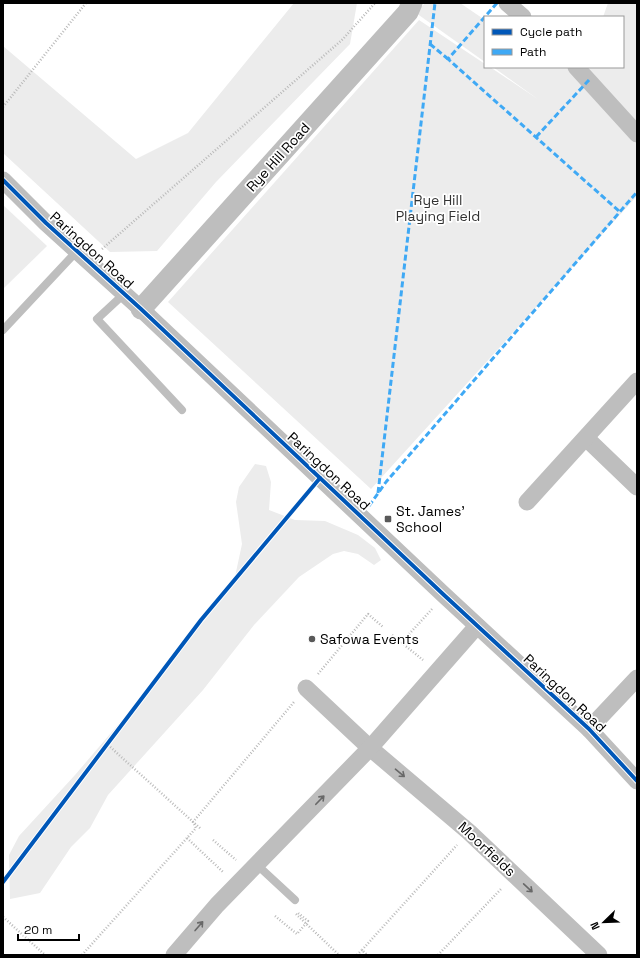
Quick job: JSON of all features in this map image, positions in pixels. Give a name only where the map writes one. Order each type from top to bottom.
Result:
[{"type":"street","name":"Rye Hill Road","points":[[141,309],[408,12],[412,3]]},
{"type":"street","points":[[507,3],[522,16]]},
{"type":"street","points":[[577,68],[637,134]]},
{"type":"street","name":"Paringdon Road","points":[[3,180],[46,223],[141,309],[477,626],[589,729],[637,781]]},
{"type":"street","points":[[528,502],[637,381]]},
{"type":"street","points":[[586,438],[637,487]]},
{"type":"street","points":[[174,955],[217,905],[370,748],[477,626]]},
{"type":"street","points":[[589,729],[637,678]]},
{"type":"street","name":"Moorfields","points":[[306,688],[370,748],[469,832],[599,955]]},
{"type":"lane","points":[[3,330],[77,251]]},
{"type":"lane","points":[[124,294],[97,319],[182,410]]},
{"type":"lane","points":[[256,864],[295,900]]},
{"type":"path","points":[[3,107],[86,3]]},
{"type":"path","points":[[102,250],[343,39],[374,3]]},
{"type":"path","points":[[401,643],[436,604]]},
{"type":"path","points":[[193,822],[368,614],[383,627]]},
{"type":"path","points":[[392,635],[436,671]]},
{"type":"path","points":[[103,751],[112,738]]},
{"type":"path","points":[[108,745],[202,829]]},
{"type":"path","points":[[82,955],[196,828],[193,822]]},
{"type":"path","points":[[357,955],[469,832]]},
{"type":"path","points":[[187,838],[237,885]]},
{"type":"path","points":[[214,840],[237,860]]},
{"type":"path","points":[[438,955],[514,875]]},
{"type":"path","points":[[291,909],[338,955]]},
{"type":"path","points":[[276,916],[297,934],[308,921],[297,912]]},
{"type":"path","points":[[3,917],[45,955]]},
{"type":"path","points":[[362,950],[367,955]]},
{"type":"green space","points":[[294,3],[357,3],[350,44],[216,182],[157,251],[110,252],[3,153],[3,46],[136,159],[188,133]]},
{"type":"green space","points":[[425,3],[460,3],[484,19],[484,61],[416,13]]},
{"type":"green space","name":"Rye Hill Playing Field","points":[[608,3],[637,3],[637,196],[371,489],[168,302],[419,20],[484,63],[484,68],[491,68],[539,100],[494,68],[624,68],[624,16],[603,16]]},
{"type":"green space","points":[[3,205],[47,246],[3,289]]},
{"type":"green space","points":[[255,464],[266,466],[271,482],[269,510],[295,520],[325,521],[358,535],[375,548],[381,560],[374,565],[358,554],[344,551],[333,554],[299,577],[254,625],[203,690],[108,795],[90,828],[71,847],[40,893],[10,899],[9,855],[19,836],[75,775],[164,671],[197,624],[233,586],[242,544],[236,502],[239,487]]},
{"type":"marked path","points":[[378,493],[435,3]]},
{"type":"marked path","points":[[486,16],[497,3]]},
{"type":"marked path","points":[[484,18],[448,59],[620,212]]},
{"type":"marked path","points":[[430,44],[448,59]]},
{"type":"marked path","points":[[536,137],[589,80]]},
{"type":"marked path","points":[[369,506],[386,482],[637,192]]},
{"type":"cycle path","points":[[3,180],[46,223],[141,309],[444,595],[589,729],[637,781]]},
{"type":"cycle path","points":[[3,882],[201,620],[320,478]]},
{"type":"place","name":"St. James' School","points":[[388,519]]},
{"type":"place","name":"Safowa Events","points":[[312,639]]}]
